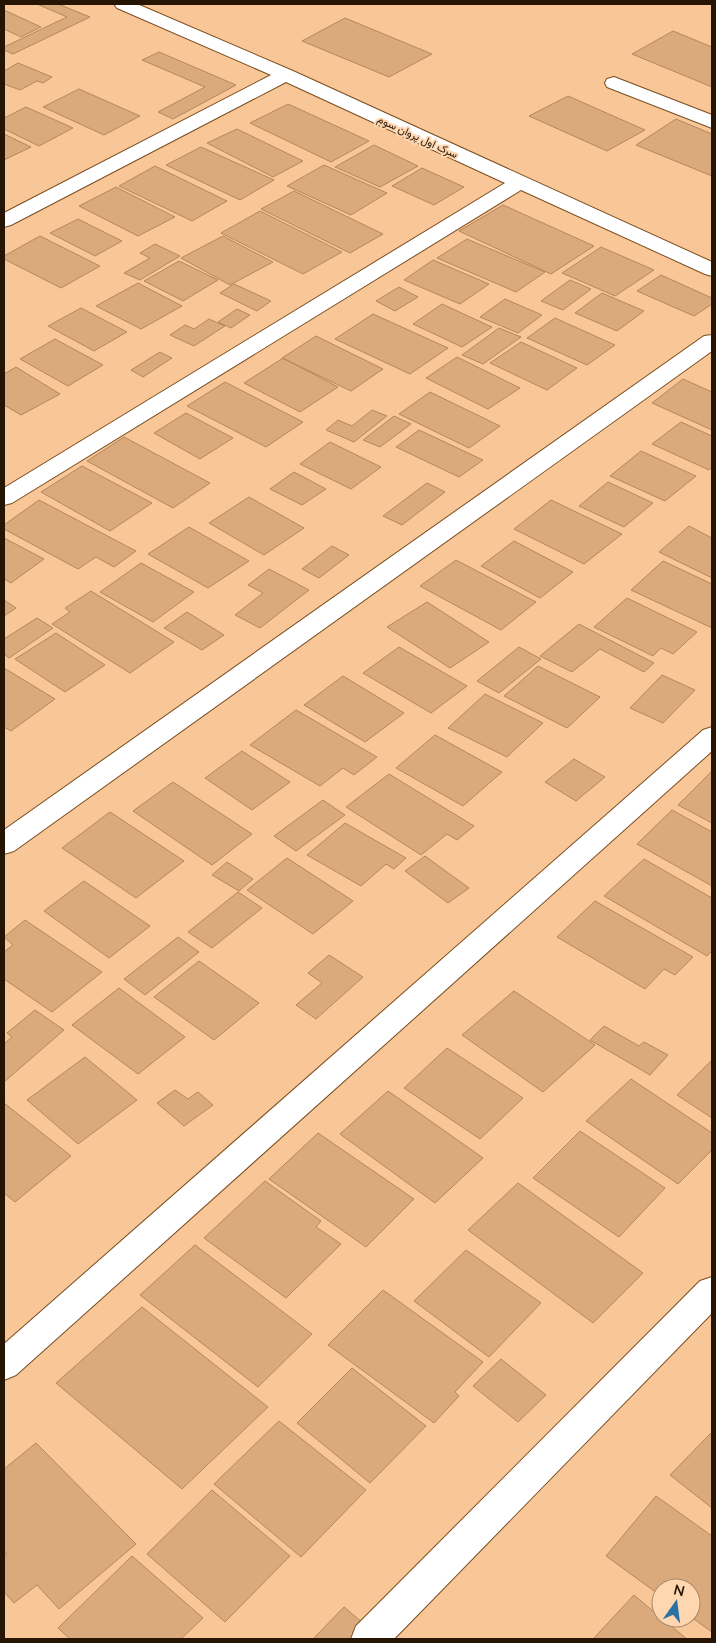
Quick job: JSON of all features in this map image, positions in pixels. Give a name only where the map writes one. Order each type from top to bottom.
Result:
[{"type":"street","name":"سرک اول پروان سوم","points":[[123,4],[286,75],[712,270]]},
{"type":"street","points":[[4,221],[286,75]]},
{"type":"street","points":[[614,83],[712,122]]},
{"type":"street","points":[[4,498],[520,182]]},
{"type":"street","points":[[4,844],[712,341]]},
{"type":"street","points":[[4,1365],[712,736]]},
{"type":"street","points":[[369,1639],[712,1291]]},
{"type":"building","points":[[37,4],[58,4],[90,17],[13,54],[4,50],[4,47],[67,17]]},
{"type":"building","points":[[4,10],[41,27],[21,37],[4,29]]},
{"type":"building","points":[[345,18],[432,54],[389,77],[302,41]]},
{"type":"building","points":[[673,31],[712,47],[712,87],[632,54]]},
{"type":"building","points":[[159,52],[236,85],[173,119],[158,112],[205,87],[142,60]]},
{"type":"building","points":[[18,63],[52,77],[43,83],[37,81],[20,90],[4,84],[4,71]]},
{"type":"building","points":[[79,89],[140,116],[104,135],[43,107]]},
{"type":"building","points":[[568,96],[645,130],[607,151],[529,116]]},
{"type":"building","points":[[288,104],[369,141],[331,162],[250,123]]},
{"type":"building","points":[[26,107],[73,128],[39,146],[4,129],[4,118]]},
{"type":"building","points":[[676,119],[712,134],[712,176],[636,145]]},
{"type":"building","points":[[237,129],[303,161],[273,177],[207,143]]},
{"type":"building","points":[[4,134],[31,147],[4,160]]},
{"type":"building","points":[[374,145],[418,166],[380,187],[335,167]]},
{"type":"building","points":[[201,147],[274,180],[240,200],[166,165]]},
{"type":"building","points":[[324,165],[387,193],[351,215],[287,186]]},
{"type":"building","points":[[155,166],[227,201],[192,221],[119,186]]},
{"type":"building","points":[[422,168],[464,187],[434,205],[392,186]]},
{"type":"building","points":[[116,187],[175,217],[138,236],[79,206]]},
{"type":"building","points":[[294,191],[383,234],[350,253],[261,209]]},
{"type":"building","points":[[503,205],[594,246],[551,274],[459,231]]},
{"type":"building","points":[[260,211],[342,252],[303,274],[221,233]]},
{"type":"building","points":[[78,219],[122,241],[95,256],[50,233]]},
{"type":"building","points":[[40,236],[100,266],[61,288],[4,259],[4,256]]},
{"type":"building","points":[[223,236],[273,262],[230,285],[181,258]]},
{"type":"building","points":[[467,239],[545,272],[516,292],[437,258]]},
{"type":"building","points":[[155,244],[180,256],[140,280],[124,273],[150,258],[140,253]]},
{"type":"building","points":[[601,247],[654,270],[615,296],[562,273]]},
{"type":"building","points":[[433,260],[489,284],[460,304],[404,280]]},
{"type":"building","points":[[179,261],[218,280],[183,301],[144,281]]},
{"type":"building","points":[[661,275],[712,298],[712,304],[694,316],[637,291]]},
{"type":"building","points":[[570,280],[591,289],[563,310],[541,301]]},
{"type":"building","points":[[138,283],[182,306],[141,329],[96,306]]},
{"type":"building","points":[[234,284],[271,301],[257,311],[220,293]]},
{"type":"building","points":[[399,287],[418,297],[395,311],[376,301]]},
{"type":"building","points":[[602,293],[644,311],[617,331],[575,313]]},
{"type":"building","points":[[505,299],[542,315],[518,333],[480,317]]},
{"type":"building","points":[[442,304],[492,327],[462,347],[413,324]]},
{"type":"building","points":[[81,308],[127,332],[94,351],[48,326]]},
{"type":"building","points":[[237,309],[250,315],[231,328],[218,322]]},
{"type":"building","points":[[373,314],[448,348],[410,374],[335,339]]},
{"type":"building","points":[[555,318],[615,345],[587,365],[527,338]]},
{"type":"building","points":[[209,319],[225,326],[194,346],[170,335],[185,325],[194,329]]},
{"type":"building","points":[[499,328],[521,337],[483,364],[462,355]]},
{"type":"building","points":[[316,336],[383,369],[351,391],[282,358]]},
{"type":"building","points":[[55,339],[103,365],[68,386],[20,359]]},
{"type":"building","points":[[521,342],[577,368],[547,390],[490,363]]},
{"type":"building","points":[[160,352],[172,358],[143,377],[131,370]]},
{"type":"building","points":[[457,357],[520,388],[488,409],[426,378]]},
{"type":"building","points":[[283,358],[338,387],[300,412],[244,383]]},
{"type":"building","points":[[16,367],[60,394],[21,415],[4,405],[4,374]]},
{"type":"building","points":[[683,379],[712,392],[712,430],[652,403]]},
{"type":"building","points":[[225,382],[303,422],[266,447],[187,406]]},
{"type":"building","points":[[430,392],[500,426],[469,448],[399,414]]},
{"type":"building","points":[[372,410],[387,416],[354,442],[326,430],[338,420],[352,426]]},
{"type":"building","points":[[186,413],[233,438],[200,459],[154,433]]},
{"type":"building","points":[[394,416],[411,424],[380,447],[363,440]]},
{"type":"building","points":[[681,422],[712,436],[712,467],[709,470],[652,444]]},
{"type":"building","points":[[419,430],[483,460],[459,477],[396,447]]},
{"type":"building","points":[[124,437],[210,483],[173,508],[87,461]]},
{"type":"building","points":[[330,442],[381,467],[351,489],[300,464]]},
{"type":"building","points":[[641,451],[696,476],[665,501],[610,476]]},
{"type":"building","points":[[82,466],[152,503],[110,531],[41,492]]},
{"type":"building","points":[[294,472],[326,489],[302,505],[270,489]]},
{"type":"building","points":[[608,482],[653,503],[624,527],[579,506]]},
{"type":"building","points":[[427,483],[445,492],[402,525],[383,516]]},
{"type":"building","points":[[249,497],[304,528],[264,555],[209,523]]},
{"type":"building","points":[[39,500],[136,551],[114,567],[96,557],[78,569],[4,529],[4,525]]},
{"type":"building","points":[[551,500],[622,534],[584,564],[514,529]]},
{"type":"building","points":[[689,526],[712,538],[712,578],[659,552]]},
{"type":"building","points":[[189,527],[249,561],[208,588],[148,554]]},
{"type":"building","points":[[4,538],[44,559],[11,583],[4,579]]},
{"type":"building","points":[[514,541],[573,572],[540,598],[481,566]]},
{"type":"building","points":[[332,546],[349,555],[319,578],[302,569]]},
{"type":"building","points":[[456,560],[536,602],[501,630],[420,586]]},
{"type":"building","points":[[663,561],[712,584],[712,628],[631,590]]},
{"type":"building","points":[[141,563],[194,592],[153,622],[100,592]]},
{"type":"building","points":[[269,569],[309,590],[260,628],[235,615],[263,593],[248,585]]},
{"type":"building","points":[[91,591],[174,642],[130,673],[52,624],[70,612],[65,608]]},
{"type":"building","points":[[627,598],[697,632],[673,654],[661,648],[653,656],[594,627]]},
{"type":"building","points":[[4,600],[16,608],[4,616]]},
{"type":"building","points":[[427,602],[489,642],[450,668],[387,627]]},
{"type":"building","points":[[187,612],[224,635],[202,650],[164,628]]},
{"type":"building","points":[[37,618],[53,628],[9,658],[4,654],[4,639]]},
{"type":"building","points":[[579,624],[654,663],[644,672],[600,649],[572,672],[540,656]]},
{"type":"building","points":[[56,633],[105,665],[65,692],[15,659]]},
{"type":"building","points":[[399,647],[467,686],[431,713],[363,673]]},
{"type":"building","points":[[519,647],[541,659],[499,693],[477,681]]},
{"type":"building","points":[[538,666],[600,697],[567,728],[504,696]]},
{"type":"building","points":[[4,668],[55,699],[11,731],[4,727]]},
{"type":"building","points":[[662,675],[695,690],[663,723],[630,708]]},
{"type":"building","points":[[343,676],[404,713],[365,742],[304,705]]},
{"type":"building","points":[[485,694],[543,723],[507,757],[448,728]]},
{"type":"building","points":[[296,710],[377,757],[354,775],[343,768],[320,786],[250,745]]},
{"type":"building","points":[[435,735],[502,772],[463,806],[396,768]]},
{"type":"building","points":[[242,751],[290,782],[252,810],[205,778]]},
{"type":"building","points":[[574,759],[605,777],[576,801],[545,782]]},
{"type":"building","points":[[712,771],[712,823],[678,805]]},
{"type":"building","points":[[389,774],[474,826],[457,840],[447,834],[421,855],[346,807]]},
{"type":"building","points":[[173,782],[252,834],[212,865],[133,811]]},
{"type":"building","points":[[323,800],[345,815],[296,851],[274,836]]},
{"type":"building","points":[[672,810],[712,832],[712,886],[637,844]]},
{"type":"building","points":[[110,812],[184,861],[136,898],[62,848]]},
{"type":"building","points":[[345,823],[406,858],[394,869],[386,864],[361,886],[307,855]]},
{"type":"building","points":[[425,856],[469,888],[448,903],[405,871]]},
{"type":"building","points":[[287,858],[353,901],[313,934],[247,890]]},
{"type":"building","points":[[644,859],[712,898],[712,951],[707,956],[604,896]]},
{"type":"building","points":[[227,862],[253,879],[239,891],[212,875]]},
{"type":"building","points":[[84,881],[150,926],[109,958],[44,911]]},
{"type":"building","points":[[238,892],[262,908],[212,948],[188,932]]},
{"type":"building","points":[[595,901],[693,957],[675,975],[664,969],[645,989],[557,937]]},
{"type":"building","points":[[25,920],[102,972],[52,1012],[4,979],[4,952],[13,945],[4,937]]},
{"type":"building","points":[[178,937],[199,952],[145,995],[124,979]]},
{"type":"building","points":[[329,955],[363,977],[316,1019],[296,1005],[322,983],[308,973]]},
{"type":"building","points":[[199,961],[259,1003],[214,1040],[154,997]]},
{"type":"building","points":[[119,988],[185,1037],[138,1074],[72,1025]]},
{"type":"building","points":[[514,991],[595,1045],[543,1092],[462,1035]]},
{"type":"building","points":[[35,1010],[64,1030],[4,1082],[4,1044],[12,1037],[7,1033]]},
{"type":"building","points":[[604,1026],[639,1046],[644,1042],[668,1055],[650,1075],[590,1040]]},
{"type":"building","points":[[447,1048],[523,1098],[480,1139],[404,1088]]},
{"type":"building","points":[[85,1057],[137,1100],[78,1144],[27,1100]]},
{"type":"building","points":[[712,1060],[712,1118],[677,1095]]},
{"type":"building","points":[[631,1079],[712,1133],[712,1150],[678,1184],[586,1121]]},
{"type":"building","points":[[175,1090],[188,1099],[198,1092],[213,1105],[184,1126],[157,1103]]},
{"type":"building","points":[[388,1091],[483,1158],[435,1203],[340,1134]]},
{"type":"building","points":[[4,1103],[71,1156],[15,1202],[4,1193]]},
{"type":"building","points":[[580,1131],[665,1188],[619,1237],[533,1178]]},
{"type":"building","points":[[318,1133],[414,1199],[366,1247],[269,1179]]},
{"type":"building","points":[[265,1181],[321,1221],[316,1227],[341,1244],[286,1298],[204,1238]]},
{"type":"building","points":[[518,1183],[643,1273],[593,1323],[468,1230]]},
{"type":"building","points":[[195,1245],[312,1334],[258,1387],[140,1295]]},
{"type":"building","points":[[466,1250],[541,1303],[489,1357],[414,1301]]},
{"type":"building","points":[[383,1290],[483,1362],[455,1392],[459,1396],[434,1423],[328,1345]]},
{"type":"building","points":[[142,1307],[268,1407],[182,1489],[56,1383]]},
{"type":"building","points":[[501,1359],[546,1395],[518,1422],[473,1386]]},
{"type":"building","points":[[352,1368],[426,1426],[370,1483],[297,1423]]},
{"type":"building","points":[[279,1421],[366,1490],[301,1557],[214,1484]]},
{"type":"building","points":[[712,1432],[712,1508],[670,1475]]},
{"type":"building","points":[[36,1443],[136,1544],[59,1609],[37,1585],[14,1603],[4,1592],[4,1556],[7,1554],[4,1551],[4,1469]]},
{"type":"building","points":[[212,1490],[290,1556],[225,1622],[147,1554]]},
{"type":"building","points":[[656,1496],[712,1536],[712,1632],[701,1624],[701,1578],[651,1578],[651,1589],[606,1556]]},
{"type":"building","points":[[132,1556],[203,1618],[181,1639],[70,1639],[58,1628]]},
{"type":"building","points":[[634,1595],[651,1609],[651,1628],[673,1628],[687,1639],[593,1639]]},
{"type":"building","points":[[344,1607],[370,1629],[360,1639],[313,1639]]}]
